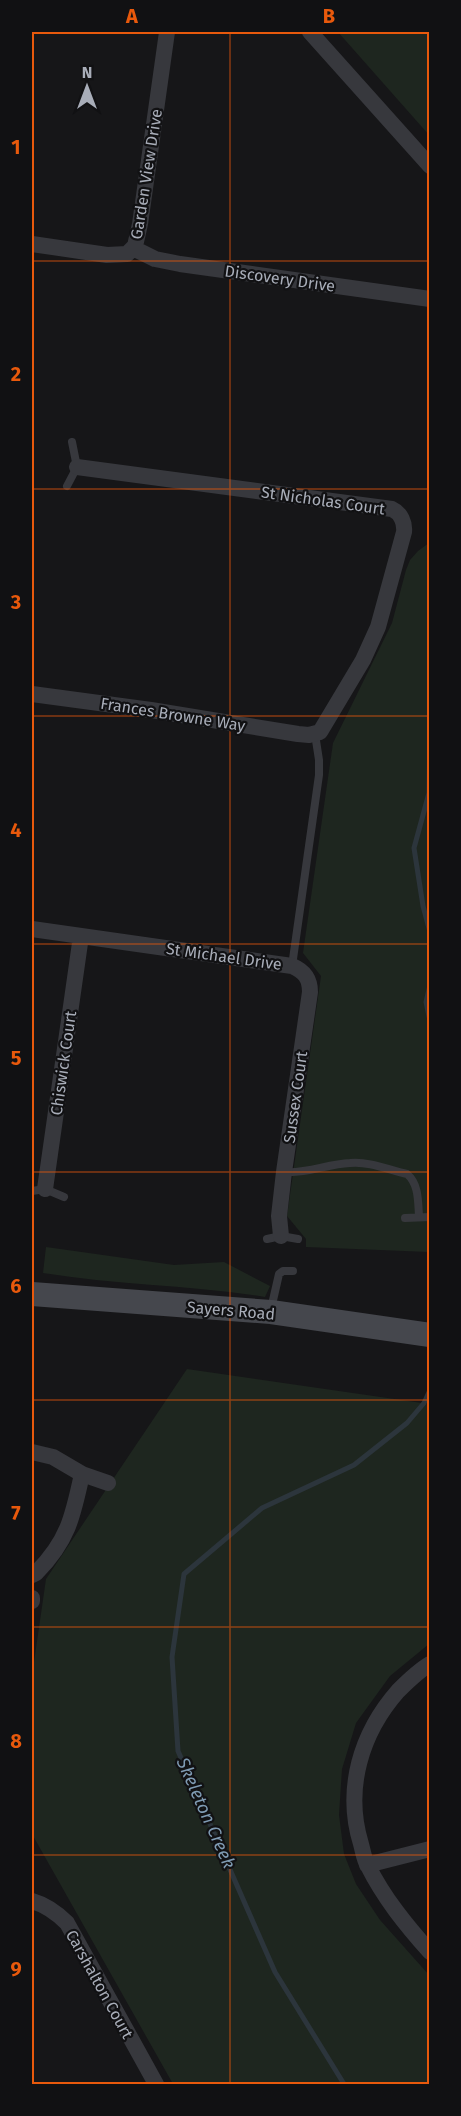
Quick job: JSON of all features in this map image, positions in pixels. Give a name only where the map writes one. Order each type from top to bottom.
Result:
[{"type":"main road","name":"Sayers Road","points":[[32,1294],[271,1312],[429,1335]]},
{"type":"street","name":"Garden View Drive","points":[[32,244],[113,256],[127,254],[133,248],[140,224],[167,32]]},
{"type":"street","points":[[310,32],[429,166]]},
{"type":"street","name":"Discovery Drive","points":[[133,248],[155,259],[180,264],[429,299]]},
{"type":"street","name":"St Nicholas Court","points":[[76,467],[396,511],[403,521],[404,532],[378,627],[363,660],[324,728],[315,734]]},
{"type":"street","name":"Frances Browne Way","points":[[32,694],[151,710],[298,734],[315,734]]},
{"type":"street","name":"St Michael Drive","points":[[32,929],[292,966]]},
{"type":"street","name":"Chiswick Court","points":[[38,1190],[81,936]]},
{"type":"street","name":"Sussex Court","points":[[274,1238],[310,992],[310,982],[306,974],[292,966]]},
{"type":"street","points":[[32,1452],[53,1457],[82,1474],[108,1483]]},
{"type":"street","points":[[32,1575],[58,1549],[72,1519],[82,1474]]},
{"type":"street","points":[[429,1664],[405,1683],[386,1705],[371,1730],[360,1756],[354,1789],[358,1837],[367,1865],[402,1921],[429,1952]]},
{"type":"street","points":[[367,1865],[429,1849]]},
{"type":"street","name":"Carshalton Court","points":[[32,1901],[50,1909],[66,1923],[152,2084]]},
{"type":"lane","points":[[67,486],[76,467],[72,442]]},
{"type":"lane","name":"St Michael Drive","points":[[292,966],[319,775],[320,760],[315,734]]},
{"type":"lane","points":[[284,1172],[300,1174],[331,1165],[353,1162],[407,1174],[413,1179],[416,1188],[419,1216]]},
{"type":"lane","name":"Chiswick Court","points":[[38,1190],[64,1197]]},
{"type":"lane","points":[[405,1218],[429,1217]]},
{"type":"lane","name":"Sussex Court","points":[[274,1238],[298,1239]]},
{"type":"lane","points":[[271,1312],[279,1274],[293,1271]]},
{"type":"shaded area","points":[[338,32],[429,32],[429,135]]},
{"type":"shaded area","points":[[429,543],[429,1252],[306,1247],[306,1239],[287,1216],[321,976],[303,953],[333,743],[392,623],[410,560]]},
{"type":"shaded area","points":[[46,1247],[174,1265],[224,1262],[270,1286],[265,1297],[43,1273]]},
{"type":"shaded area","points":[[187,1369],[429,1404],[429,1644],[390,1676],[356,1723],[342,1769],[339,1815],[344,1854],[356,1884],[380,1920],[429,1975],[429,2084],[173,2084],[32,1834],[32,1676],[46,1579]]},
{"type":"waterway","name":"Skeleton Creek","points":[[430,725],[429,793],[414,848],[423,906],[430,932]]},
{"type":"waterway","name":"Skeleton Creek","points":[[430,985],[426,1002],[430,1021]]},
{"type":"waterway","name":"Skeleton Creek","points":[[344,2084],[275,1972],[178,1751],[172,1657],[184,1574],[262,1508],[354,1465],[407,1423],[424,1403],[430,1390]]}]
